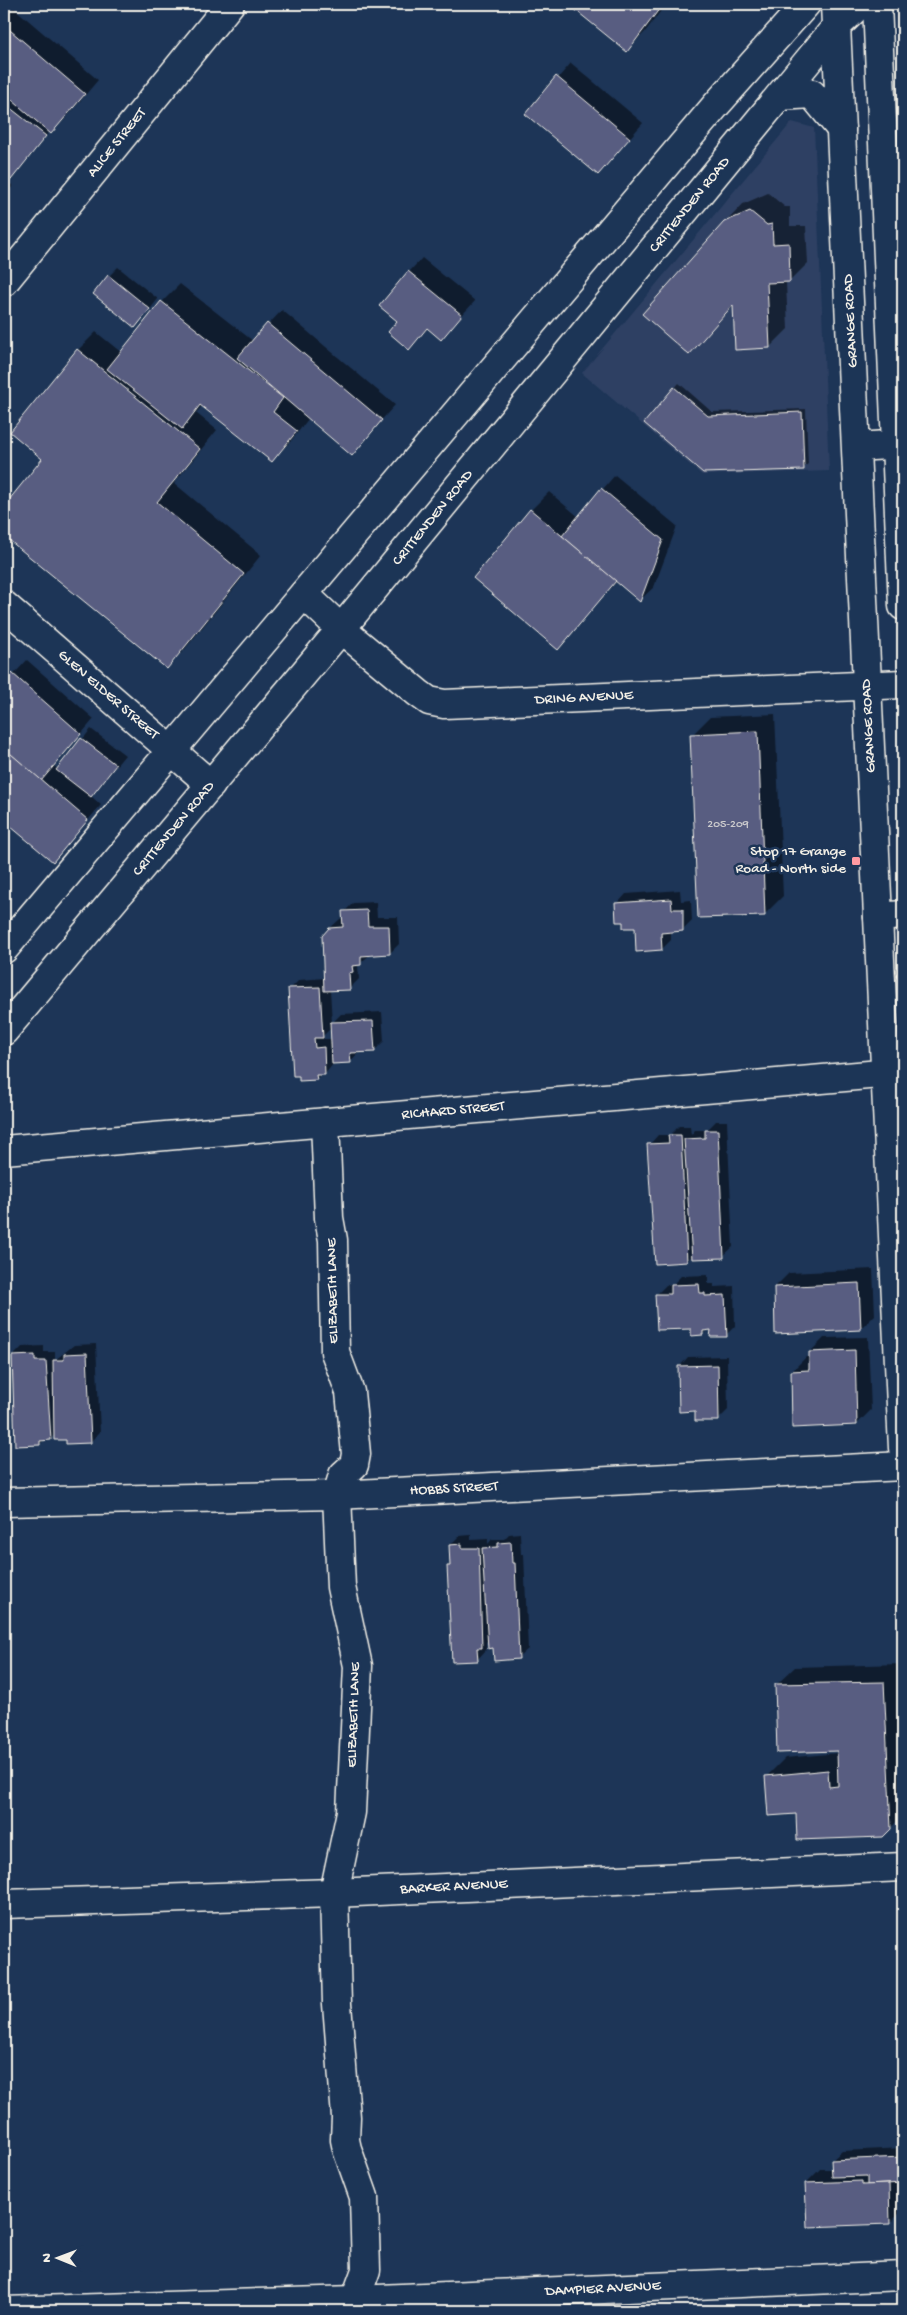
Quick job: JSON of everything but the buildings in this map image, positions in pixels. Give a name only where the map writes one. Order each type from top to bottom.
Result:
[{"type":"street","name":"ALICE STREET","points":[[4,282],[230,4]]},
{"type":"street","points":[[4,949],[717,104],[806,4]]},
{"type":"street","name":"CRITTENDEN ROAD","points":[[4,1031],[211,786],[780,96],[836,15],[860,4]]},
{"type":"street","points":[[877,4],[899,445],[903,606]]},
{"type":"street","name":"GRANGE ROAD","points":[[836,15],[868,685],[891,916],[903,1448]]},
{"type":"street","points":[[780,96],[812,94],[841,129]]},
{"type":"street","points":[[857,447],[899,445]]},
{"type":"street","name":"DRING AVENUE","points":[[304,594],[341,629],[418,693],[429,701],[444,704],[903,684]]},
{"type":"street","name":"GLEN ELDER STREET","points":[[4,605],[211,786]]},
{"type":"street","name":"RICHARD STREET","points":[[4,1150],[895,1073]]},
{"type":"street","name":"ELIZABETH LANE","points":[[325,1122],[329,1218],[333,1240],[334,1352],[350,1392],[356,1454],[354,1465],[343,1475],[336,1495],[341,1587],[358,1666],[351,1812],[334,1893],[337,2004],[346,2117],[345,2140],[364,2197],[366,2270],[355,2305]]},
{"type":"street","name":"HOBBS STREET","points":[[4,1502],[336,1495],[903,1466]]},
{"type":"street","name":"BARKER AVENUE","points":[[4,1904],[334,1893],[903,1867]]},
{"type":"street","name":"DAMPIER AVENUE","points":[[4,2311],[355,2305],[903,2276]]},
{"type":"shaded area","points":[[792,122],[814,128],[829,471],[702,475],[582,373]]},
{"type":"place","name":"Stop 17 Grange Road - North side","points":[[856,861]]}]
